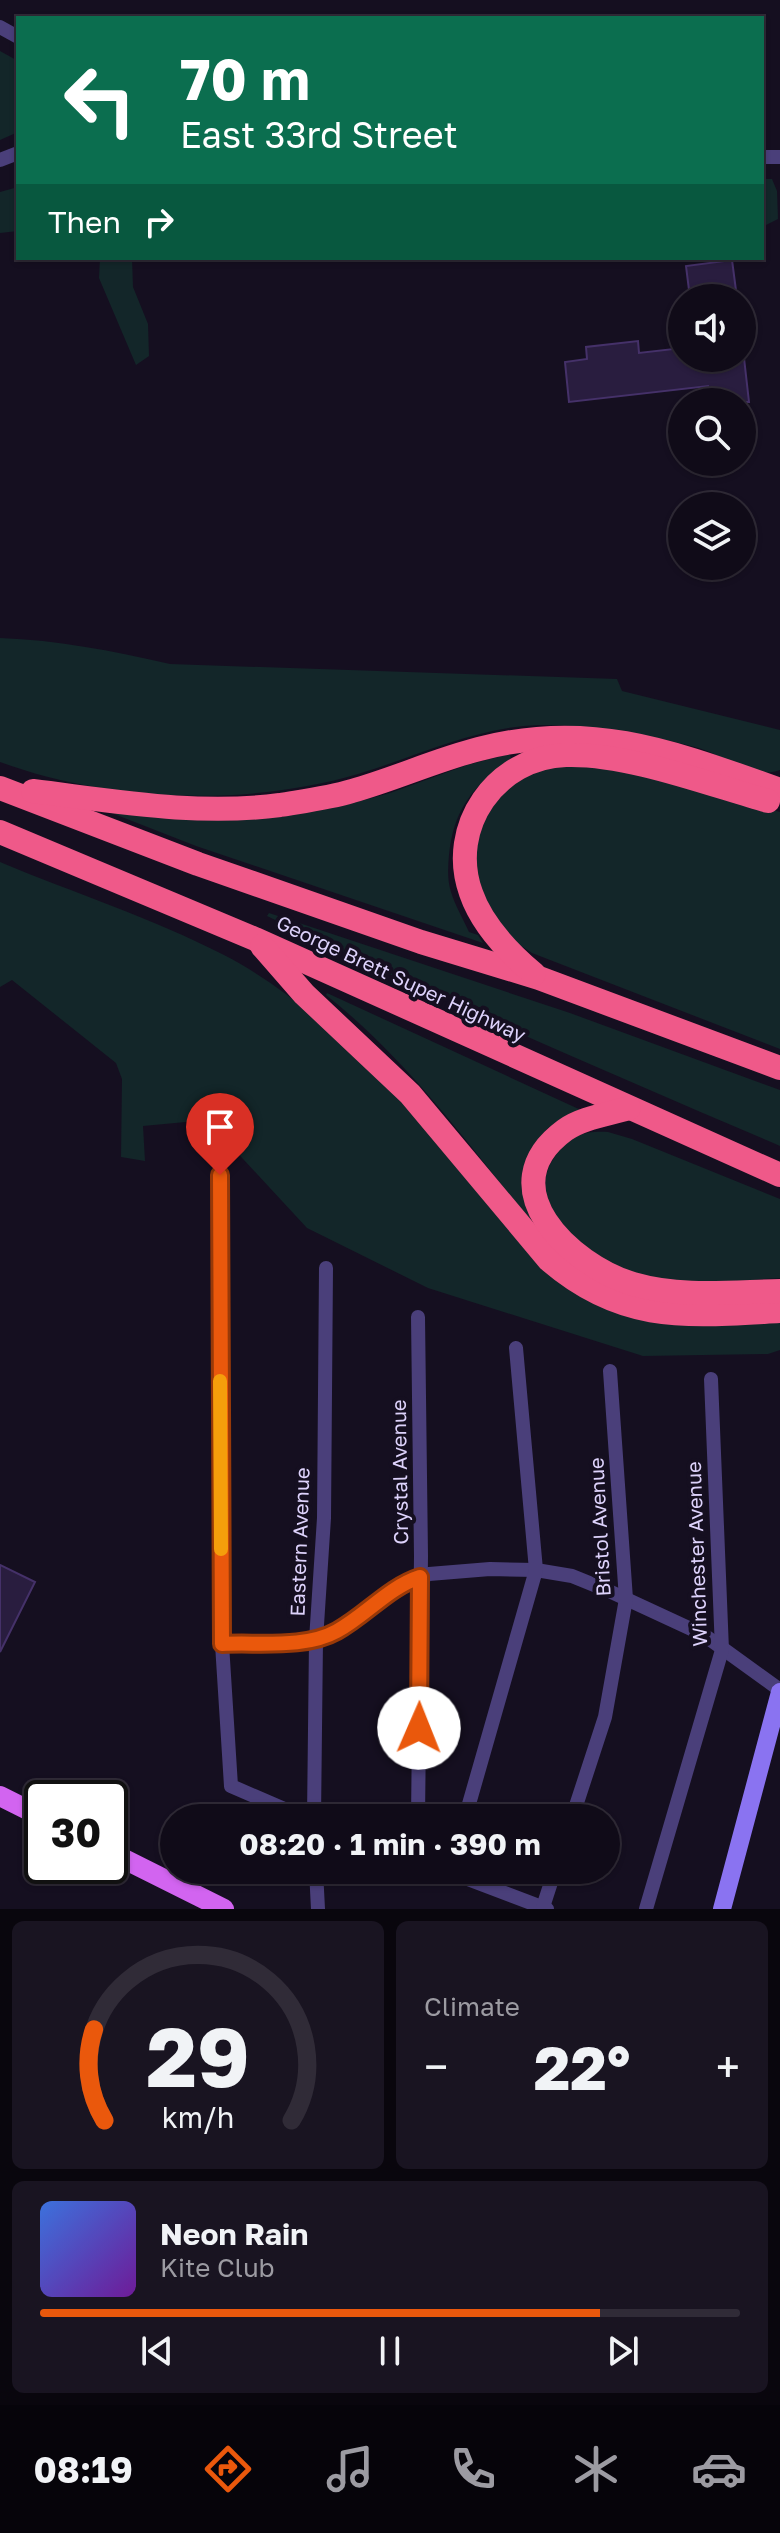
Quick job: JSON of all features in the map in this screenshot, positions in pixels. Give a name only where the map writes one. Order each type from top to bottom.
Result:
[{"type":"highway","points":[[0,787],[137,805],[237,810],[349,792],[477,749],[509,742],[594,738],[667,750],[774,783]]},
{"type":"highway","points":[[539,978],[512,955],[488,925],[471,893],[465,865],[467,838],[475,810],[494,784],[528,763],[563,755],[607,757],[780,803]]},
{"type":"highway","name":"George Brett Super Highway","points":[[0,787],[198,864],[421,942],[539,978],[780,1068]]},
{"type":"highway","name":"George Brett Super Highway","points":[[0,832],[255,939],[780,1175]]},
{"type":"highway","points":[[255,939],[304,994],[410,1094],[549,1260],[568,1276],[592,1293],[635,1308],[676,1314],[780,1311]]},
{"type":"highway","points":[[629,1108],[568,1127],[547,1144],[537,1165],[534,1187],[537,1205],[547,1225],[566,1246],[603,1272],[643,1287],[686,1294],[780,1291]]},
{"type":"main road","points":[[722,1909],[780,1691]]},
{"type":"main road","points":[[0,1796],[24,1808]]},
{"type":"main road","points":[[128,1861],[224,1909]]},
{"type":"street","points":[[220,1175],[222,1644],[231,1786],[273,1804]]},
{"type":"street","name":"Eastern Avenue","points":[[314,1804],[316,1640],[324,1518],[326,1268]]},
{"type":"street","name":"Crystal Avenue","points":[[418,1317],[418,1804]]},
{"type":"street","points":[[469,1804],[536,1570],[516,1348]]},
{"type":"street","name":"Bristol Avenue","points":[[577,1804],[605,1717],[626,1599],[610,1371]]},
{"type":"street","name":"Winchester Avenue","points":[[646,1909],[722,1650],[711,1379]]},
{"type":"street","points":[[222,1644],[316,1640],[338,1630],[420,1577],[464,1570],[536,1570],[572,1576],[704,1635],[780,1691]]},
{"type":"street","points":[[317,1884],[318,1909]]},
{"type":"street","points":[[482,1884],[545,1908],[551,1884]]},
{"type":"green space","points":[[0,51],[16,60],[16,133],[0,140]]},
{"type":"green space","points":[[764,179],[772,179],[777,191],[778,219],[764,226]]},
{"type":"green space","points":[[16,188],[16,231],[0,233],[0,192]]},
{"type":"green space","points":[[100,260],[132,260],[133,287],[148,324],[149,356],[136,365],[99,278]]},
{"type":"green space","points":[[0,638],[85,647],[170,664],[617,679],[622,691],[780,730],[780,770],[757,772],[706,750],[637,734],[578,726],[539,725],[493,731],[358,774],[270,792],[178,795],[86,785],[0,762]]},
{"type":"green space","points":[[510,754],[511,759],[476,789],[461,811],[449,855],[448,878],[453,897],[469,932],[478,935],[483,943],[196,846],[109,812],[281,817],[390,793],[467,765]]},
{"type":"green space","points":[[565,761],[619,768],[780,812],[780,1049],[532,953],[509,938],[474,880],[474,834],[482,816],[517,778]]},
{"type":"green space","points":[[0,862],[169,929],[224,955],[270,982],[313,1015],[392,1091],[533,1259],[562,1283],[591,1301],[648,1321],[710,1325],[780,1322],[780,1350],[768,1354],[643,1356],[428,1288],[307,1228],[207,1120],[143,1126],[145,1161],[121,1157],[122,1079],[116,1063],[12,980],[0,987]]},
{"type":"green space","points":[[269,913],[570,1013],[780,1090],[780,1146],[458,1006],[267,916]]},
{"type":"green space","points":[[327,993],[583,1111],[548,1128],[534,1148],[526,1188],[529,1214],[534,1225],[410,1075]]},
{"type":"green space","points":[[592,1132],[608,1132],[780,1199],[780,1278],[706,1283],[651,1279],[617,1266],[581,1243],[553,1211],[546,1193],[546,1174],[561,1148],[572,1139]]},
{"type":"building","points":[[732,260],[735,284],[688,284],[686,266]]},
{"type":"building","points":[[638,341],[639,353],[668,350],[668,372],[746,372],[747,388],[668,388],[668,391],[569,402],[565,362],[587,359],[586,347]]},
{"type":"building","points":[[0,1565],[35,1582],[0,1652]]},
{"type":"slow traffic","points":[[220,1381],[221,1549]]},
{"type":"route","points":[[220,1175],[222,1644],[316,1640],[338,1630],[420,1577],[419,1728]]}]
